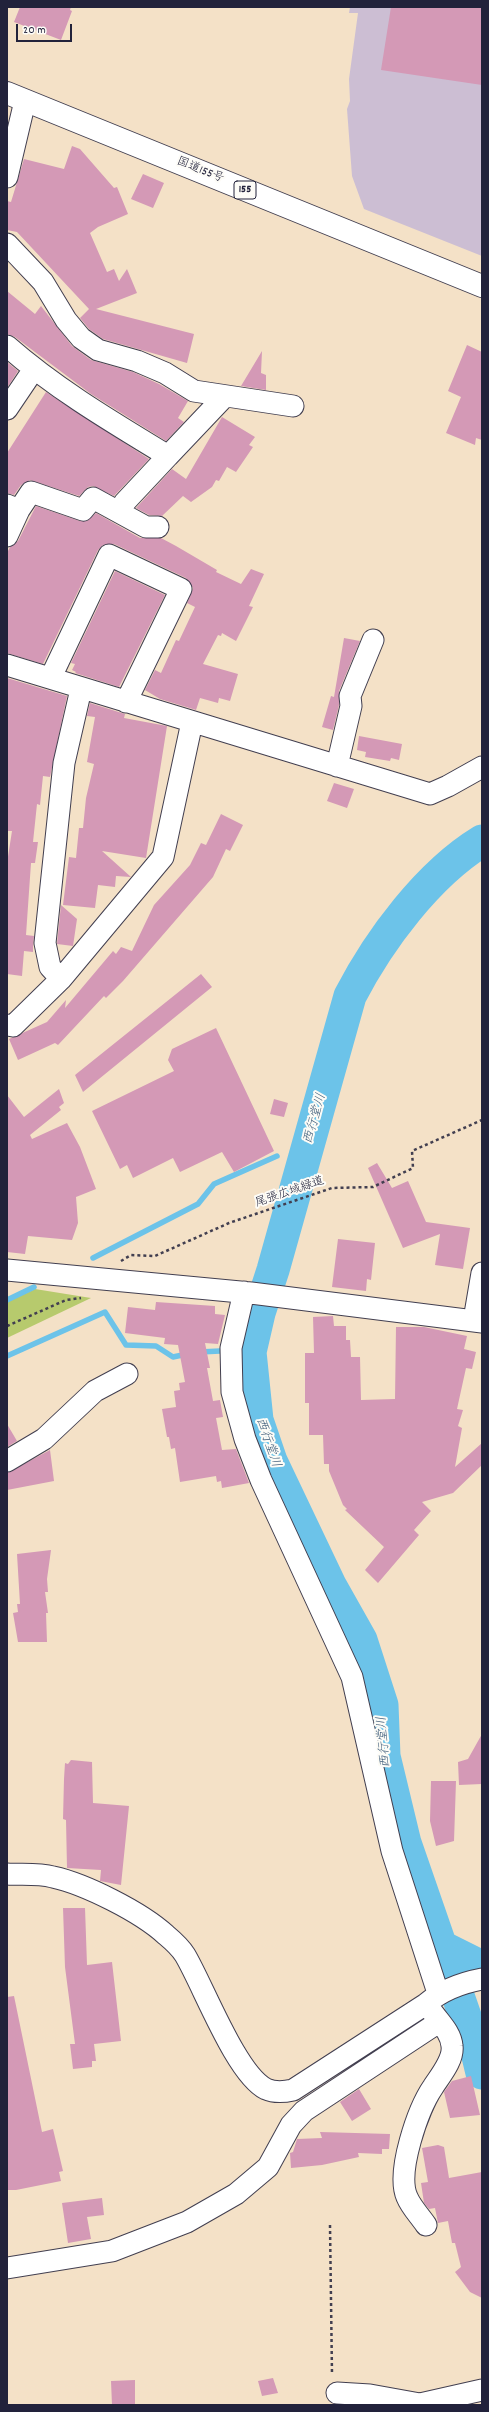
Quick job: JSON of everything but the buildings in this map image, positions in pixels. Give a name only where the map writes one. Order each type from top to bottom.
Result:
[{"type":"highway","name":"国道155号","points":[[16,97],[482,286]]},
{"type":"street","points":[[7,177],[16,97]]},
{"type":"street","points":[[7,244],[43,282],[66,320],[81,338],[98,350],[137,361],[165,373],[194,391],[224,397],[237,396],[293,406]]},
{"type":"street","points":[[7,346],[34,369],[99,414],[168,456]]},
{"type":"street","points":[[7,409],[34,369]]},
{"type":"street","points":[[124,503],[224,397]]},
{"type":"street","points":[[7,536],[13,508],[31,492],[83,510],[93,498],[146,527],[158,527]]},
{"type":"street","points":[[51,678],[109,555],[181,589],[126,702]]},
{"type":"street","points":[[337,766],[351,706],[350,696],[374,640]]},
{"type":"street","points":[[7,665],[51,678],[81,689],[430,794],[482,767]]},
{"type":"street","points":[[61,979],[50,966],[45,943],[64,763],[81,689]]},
{"type":"street","points":[[7,1025],[14,1026],[61,979],[163,856],[192,722]]},
{"type":"street","points":[[7,1270],[247,1293],[478,1321],[482,1274]]},
{"type":"street","points":[[247,1293],[231,1348],[232,1392],[246,1439],[261,1480],[352,1677],[392,1852],[439,2022],[450,2035],[453,2048],[447,2065],[429,2092],[411,2139],[404,2166],[406,2196],[426,2225]]},
{"type":"street","points":[[7,1461],[44,1439],[95,1391],[127,1374]]},
{"type":"street","points":[[7,1874],[52,1876],[89,1889],[137,1915],[165,1934],[184,1953],[227,2037],[250,2076],[266,2088],[283,2093],[293,2090],[432,1998],[465,1983],[482,1979]]},
{"type":"street","points":[[7,2268],[112,2251],[187,2222],[236,2194],[268,2167],[291,2125],[304,2111],[439,2022]]},
{"type":"street","points":[[337,2393],[370,2395],[420,2404],[482,2390]]},
{"type":"path","name":"尾張広域緑道","points":[[117,1263],[131,1255],[155,1256],[229,1223],[332,1188],[372,1187],[413,1168],[412,1151],[482,1120]]},
{"type":"path","points":[[7,1326],[66,1300],[88,1297]]},
{"type":"path","points":[[330,2225],[333,2389],[337,2393]]},
{"type":"shaded area","points":[[350,7],[482,7],[482,256],[364,209],[352,176],[347,109],[350,101],[349,79],[358,13],[349,13]]},
{"type":"green space","points":[[35,1289],[91,1298],[7,1338],[7,1302]]},
{"type":"waterway","name":"西行堂川","points":[[482,841],[443,871],[424,890],[390,931],[375,953],[350,996],[273,1270],[259,1313],[250,1352],[257,1420],[271,1461],[330,1585],[361,1640],[382,1705],[384,1756],[405,1843],[476,2048],[482,2073]]},
{"type":"waterway","points":[[93,1258],[198,1204],[214,1184],[277,1156]]},
{"type":"waterway","points":[[7,1300],[34,1287]]},
{"type":"waterway","points":[[7,1356],[105,1312],[126,1345],[156,1346],[173,1357],[187,1354]]},
{"type":"waterway","points":[[200,1352],[220,1351]]},
{"type":"waterway","points":[[440,1946],[482,1967]]}]
